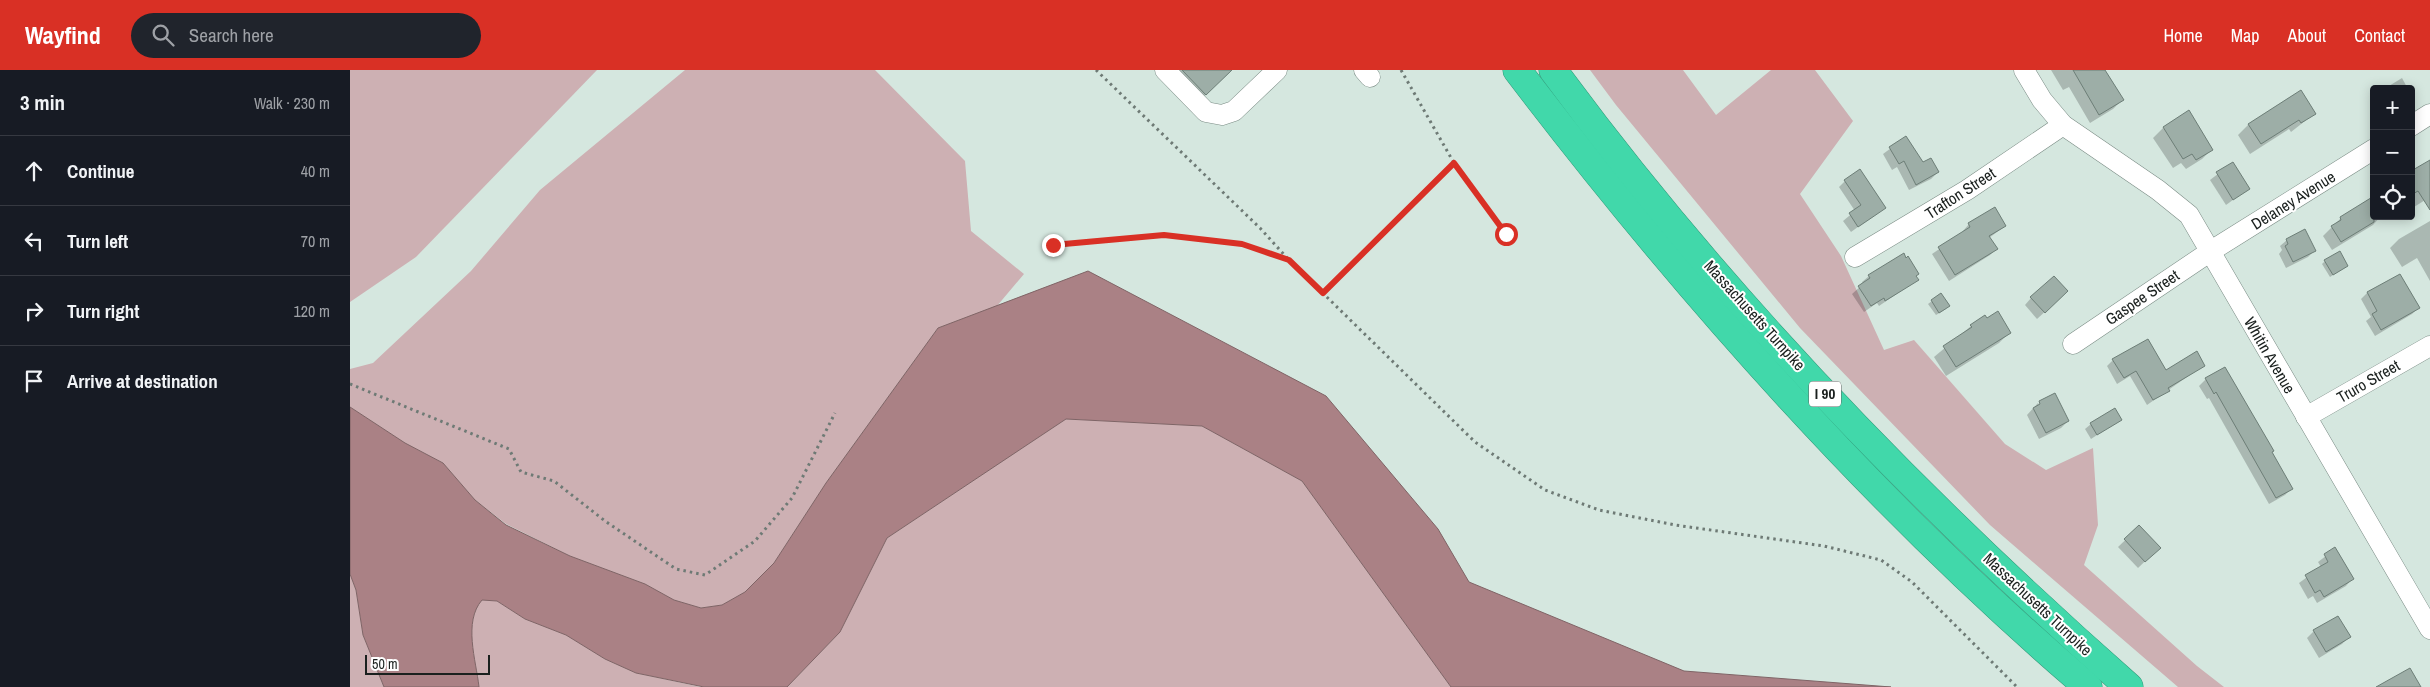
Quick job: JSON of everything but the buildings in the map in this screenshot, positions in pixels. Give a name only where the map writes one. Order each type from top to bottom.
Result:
[{"type":"highway","name":"Massachusetts Turnpike","points":[[1517,70],[1582,156],[1653,242],[1794,403],[1931,543],[2047,652],[2088,687]]},
{"type":"highway","name":"Massachusetts Turnpike","points":[[1552,70],[1690,243],[1833,402],[1976,547],[2129,687]]},
{"type":"street","points":[[1166,70],[1206,112],[1222,115],[1234,111],[1277,70]]},
{"type":"street","name":"Whitin Avenue","points":[[2024,70],[2042,100],[2062,124],[2158,190],[2189,215],[2430,629]]},
{"type":"street","points":[[2415,123],[2430,114]]},
{"type":"street","name":"Trafton Street","points":[[1855,257],[1966,190],[2062,124]]},
{"type":"street","name":"Delaney Avenue","points":[[2211,251],[2370,152]]},
{"type":"street","name":"Gaspee Street","points":[[2073,344],[2211,251]]},
{"type":"street","name":"Truro Street","points":[[2306,417],[2430,346]]},
{"type":"path","points":[[1096,70],[1260,228],[1289,260],[1475,442],[1545,490],[1599,510],[1675,525],[1824,546],[1881,560],[1912,582],[2018,687]]},
{"type":"path","points":[[1401,70],[1454,163],[1506,234]]},
{"type":"path","points":[[1323,293],[1454,163]]},
{"type":"path","points":[[1053,245],[1164,235],[1242,244],[1289,260]]},
{"type":"path","points":[[350,384],[509,449],[521,472],[554,481],[605,522],[676,569],[705,575],[755,541],[792,498],[835,413]]},
{"type":"shaded area","points":[[350,70],[597,70],[416,257],[350,302]]},
{"type":"shaded area","points":[[685,70],[875,70],[965,161],[971,231],[1024,274],[997,306],[938,328],[826,483],[774,563],[745,592],[722,605],[701,608],[674,600],[645,584],[570,556],[506,524],[475,500],[443,463],[405,443],[350,407],[350,369],[373,363],[471,271],[540,190]]},
{"type":"shaded area","points":[[1590,70],[1683,70],[1716,115],[1771,70],[1815,70],[1853,121],[1800,194],[1841,256],[1884,350],[1914,340],[2005,444],[2046,470],[2093,448],[2098,525],[2084,565],[2197,666],[2224,687],[2178,687],[1990,525],[1800,328],[1616,105]]},
{"type":"shaded area","points":[[1088,271],[1326,396],[1438,529],[1469,582],[1684,671],[1891,687],[1451,687],[1302,481],[1202,426],[1066,419],[887,538],[840,632],[787,687],[704,687],[636,673],[605,659],[566,635],[525,619],[497,601],[482,600],[476,609],[472,630],[479,687],[384,687],[363,635],[356,590],[350,574],[350,407],[405,443],[443,463],[475,500],[506,525],[570,556],[645,584],[674,600],[701,608],[722,605],[745,592],[774,563],[826,483],[938,328]]},
{"type":"shaded area","points":[[1066,419],[1202,426],[1302,481],[1451,687],[787,687],[840,632],[887,538]]},
{"type":"shaded area","points":[[350,574],[356,590],[363,635],[384,687],[350,687]]},
{"type":"shaded area","points":[[482,600],[497,601],[525,619],[566,635],[605,659],[636,673],[701,687],[479,687],[472,631],[476,609]]},
{"type":"route","points":[[1053,245],[1164,235],[1242,244],[1289,260],[1323,293],[1454,163],[1506,234]]}]
